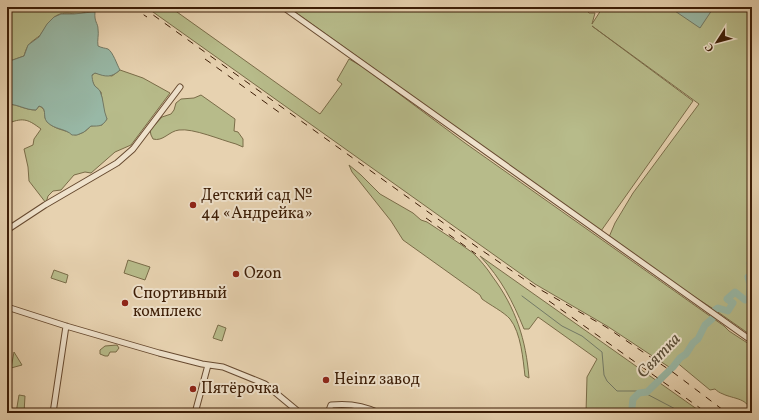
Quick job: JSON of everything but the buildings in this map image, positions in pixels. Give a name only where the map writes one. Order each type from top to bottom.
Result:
[{"type":"street","points":[[282,7],[752,341]]},
{"type":"street","points":[[7,230],[45,205],[117,163],[133,149],[180,87]]},
{"type":"street","points":[[7,307],[159,353],[225,368],[265,384],[300,413]]},
{"type":"street","points":[[53,413],[66,326]]},
{"type":"street","points":[[195,413],[208,365]]},
{"type":"street","points":[[328,413],[331,405],[344,404],[366,407],[379,413]]},
{"type":"green space","points":[[7,7],[93,7],[80,14],[65,13],[57,15],[49,22],[40,35],[29,45],[24,56],[7,62]]},
{"type":"green space","points":[[146,7],[170,7],[320,114],[342,84],[337,80],[349,59],[363,67],[465,143],[752,346],[752,413],[750,413],[747,404],[744,402],[722,394],[715,389],[710,390],[675,361],[669,367],[607,326],[535,284]]},
{"type":"green space","points":[[288,7],[584,7],[589,13],[595,13],[592,24],[603,7],[752,7],[752,336],[715,310],[639,261],[609,237],[615,223],[633,193],[699,104],[592,26],[693,101],[601,231]]},
{"type":"green space","points":[[120,70],[143,78],[170,93],[131,145],[115,152],[91,173],[85,172],[74,175],[61,190],[53,191],[48,196],[46,203],[29,181],[24,149],[33,145],[34,139],[41,129],[26,120],[19,120],[9,123],[7,118],[7,104],[36,110],[39,106],[44,109],[45,118],[51,125],[75,135],[80,134],[91,126],[102,125],[107,119],[104,114],[101,92],[94,85],[91,78],[92,75],[95,73],[112,76]]},
{"type":"green space","points":[[201,95],[235,119],[234,131],[238,132],[243,139],[243,147],[207,135],[185,130],[172,132],[157,140],[153,139],[150,130],[162,117],[171,114],[176,103],[181,99],[194,98]]},
{"type":"green space","points":[[349,165],[380,194],[413,213],[421,220],[427,222],[462,245],[473,253],[483,264],[500,288],[513,312],[522,337],[528,364],[529,378],[525,376],[517,331],[510,319],[501,311],[482,299],[480,295],[403,240],[391,221],[352,172]]},
{"type":"green space","points":[[249,191],[261,195],[259,201],[247,197]]},
{"type":"green space","points":[[480,256],[702,413],[586,413],[587,377],[597,359],[538,317],[529,329],[524,329],[506,291]]},
{"type":"green space","points":[[128,260],[150,267],[145,280],[124,273]]},
{"type":"green space","points":[[54,270],[68,275],[66,283],[51,278]]},
{"type":"green space","points":[[218,325],[226,328],[222,341],[213,338]]},
{"type":"green space","points":[[117,345],[119,348],[116,352],[110,352],[108,356],[100,354],[100,350],[105,346]]},
{"type":"green space","points":[[14,352],[22,365],[11,368]]},
{"type":"green space","points":[[19,395],[25,396],[24,413],[16,413]]},
{"type":"shaded area","points":[[669,7],[708,7],[712,10],[700,28]]},
{"type":"shaded area","points":[[95,12],[98,27],[98,46],[110,51],[120,70],[111,76],[95,73],[92,75],[94,85],[100,90],[102,98],[107,119],[104,123],[98,126],[91,126],[84,132],[77,135],[72,135],[50,125],[46,120],[42,107],[39,106],[36,110],[32,110],[7,104],[7,62],[24,56],[28,45],[39,37],[47,24],[54,17],[61,14]]},
{"type":"waterway","name":"Святка","points":[[752,261],[750,263],[752,268]]},
{"type":"waterway","name":"Святка","points":[[715,310],[718,308],[728,311],[733,303],[727,299],[735,292],[745,300],[749,299],[750,284],[748,277],[752,275]]},
{"type":"waterway","points":[[522,296],[562,326],[582,336],[602,352],[604,375],[607,381],[617,391],[641,391],[683,413]]},
{"type":"waterway","name":"Святка","points":[[634,413],[632,407],[633,399],[639,393],[647,392],[673,367],[680,358],[686,354],[693,343],[698,339],[705,325],[712,319]]},
{"type":"railway","points":[[132,7],[147,17]]},
{"type":"railway","points":[[142,7],[477,247],[534,286],[606,327],[674,373],[727,413]]},
{"type":"railway","points":[[205,59],[280,113]]},
{"type":"railway","points":[[426,218],[476,254]]},
{"type":"railway","points":[[549,301],[707,413]]},
{"type":"place","name":"Детский сад № 44 «Андрейка»","points":[[193,205]]},
{"type":"place","name":"Ozon","points":[[236,274]]},
{"type":"place","name":"Спортивный комплекс","points":[[125,303]]},
{"type":"place","name":"Heinz завод","points":[[326,380]]},
{"type":"place","name":"Пятёрочка","points":[[193,389]]}]
